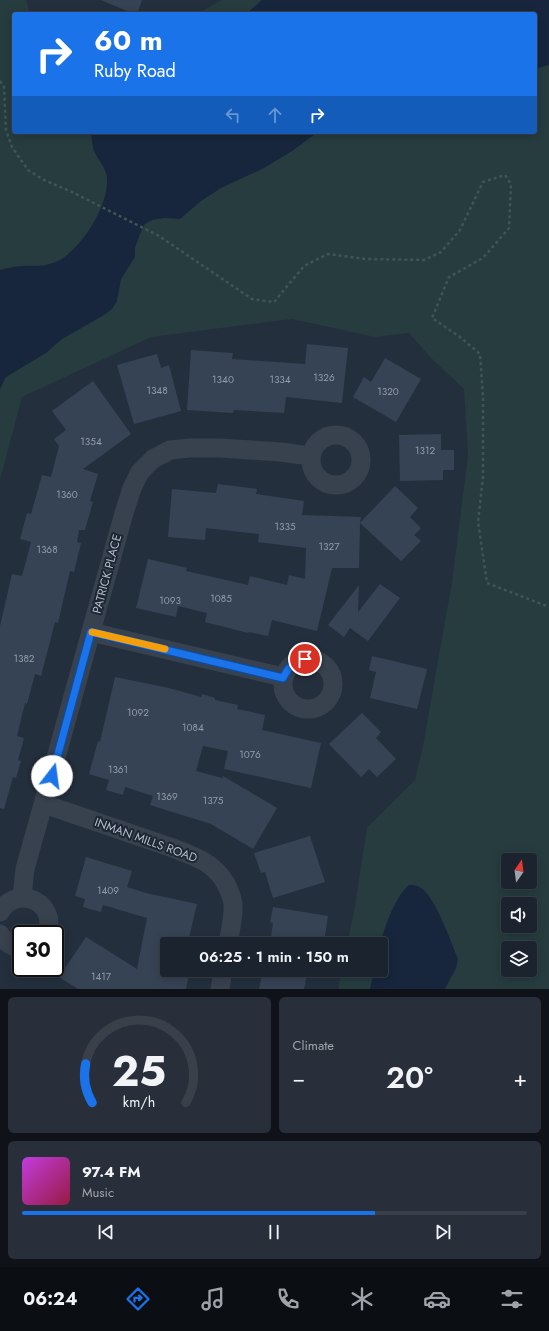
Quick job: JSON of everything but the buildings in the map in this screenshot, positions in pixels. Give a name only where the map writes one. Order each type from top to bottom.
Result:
[{"type":"street","name":"PATRICK PLACE","points":[[22,897],[25,869],[132,488],[140,472],[153,459],[170,450],[190,448],[281,452],[310,456]]},
{"type":"street","points":[[91,632],[283,678]]},
{"type":"street","name":"INMAN MILLS ROAD","points":[[44,804],[173,848],[208,863],[221,875],[229,890],[233,902],[233,913],[229,937]]},
{"type":"street","points":[[0,912],[12,899],[22,897],[32,899],[40,904],[46,912],[48,925]]},
{"type":"street","points":[[0,934],[5,942],[12,946]]},
{"type":"street","points":[[220,989],[222,977]]},
{"type":"path","points":[[0,81],[4,88],[6,130],[12,146],[28,170],[44,180],[72,192],[159,236],[252,299],[274,302],[304,266],[328,254],[366,259],[424,260],[441,252],[460,230],[483,182],[505,175],[511,184],[509,228],[483,258],[449,277],[432,318],[460,337],[480,354],[483,404],[482,477],[478,522],[487,583],[549,607]]},
{"type":"green space","points":[[0,0],[26,0],[29,12],[12,12],[12,134],[537,134],[537,12],[201,12],[222,0],[549,0],[549,989],[338,989],[341,977],[388,977],[388,937],[349,937],[354,912],[367,828],[415,780],[423,746],[452,582],[468,456],[464,389],[431,358],[409,333],[375,337],[292,319],[151,337],[22,397],[0,480]]},
{"type":"water","points":[[262,0],[549,0],[549,65],[537,68],[537,12],[248,12]]},
{"type":"water","points":[[91,134],[315,134],[292,151],[264,168],[221,188],[201,201],[180,219],[164,218],[152,220],[145,224],[135,248],[135,257],[121,279],[117,301],[112,309],[62,339],[46,353],[6,377],[0,389],[0,270],[18,266],[43,265],[59,261],[69,254],[86,235],[104,200],[107,178],[104,168],[94,151]]},
{"type":"water","points":[[409,885],[416,886],[427,893],[437,910],[458,959],[456,968],[445,989],[370,989],[373,977],[388,977],[388,937],[382,937],[388,920],[404,889]]},
{"type":"slow traffic","points":[[92,632],[165,649]]},
{"type":"route","points":[[52,776],[91,632],[240,666],[283,678],[288,668],[296,662],[305,659]]}]
